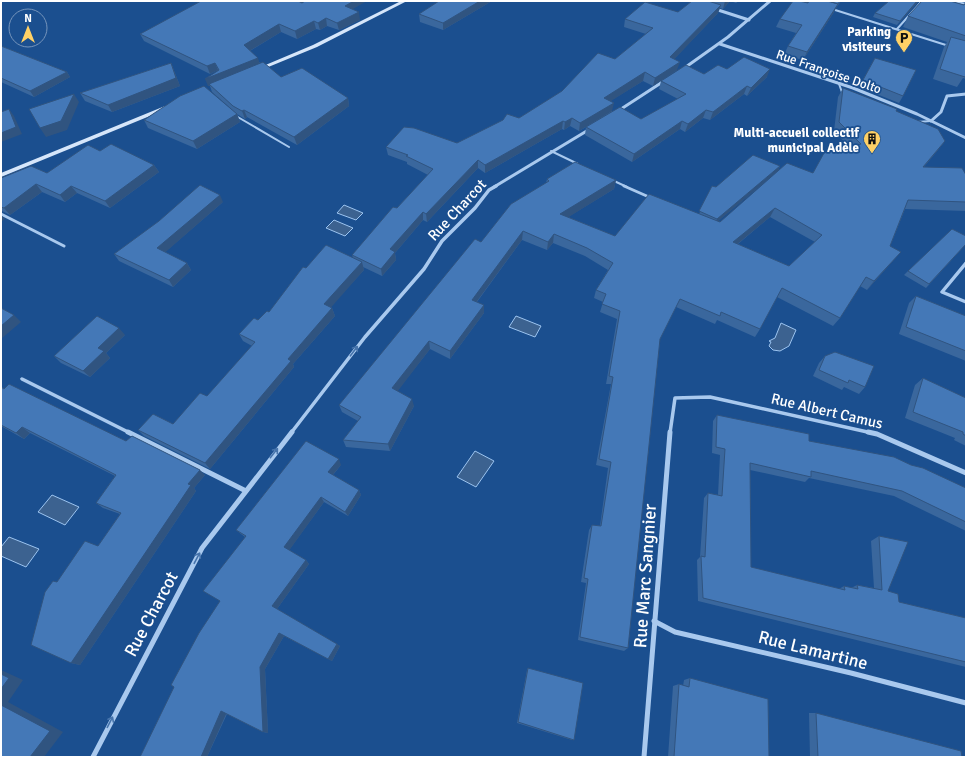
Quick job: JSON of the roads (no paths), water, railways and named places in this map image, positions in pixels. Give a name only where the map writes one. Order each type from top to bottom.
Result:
[{"type":"main road","points":[[250,73],[315,46],[405,1]]},
{"type":"main road","points":[[1,175],[174,105]]},
{"type":"street","points":[[677,73],[720,44],[770,1]]},
{"type":"street","points":[[711,8],[749,20]]},
{"type":"street","name":"Rue Françoise Dolto","points":[[720,44],[839,84],[931,121],[966,138]]},
{"type":"street","points":[[615,113],[671,77]]},
{"type":"street","points":[[931,121],[941,112],[947,96],[953,94],[966,94]]},
{"type":"street","name":"Rue Charcot","points":[[93,757],[202,548],[365,338],[424,269],[442,240],[474,208],[488,190],[596,125]]},
{"type":"street","points":[[966,263],[942,292],[966,302]]},
{"type":"street","points":[[22,378],[246,490]]},
{"type":"street","name":"Rue Albert Camus","points":[[676,398],[710,397],[877,434],[966,473]]},
{"type":"street","name":"Rue Marc Sangnier","points":[[644,757],[672,410],[676,398]]},
{"type":"street","name":"Rue Lamartine","points":[[654,621],[675,632],[851,673],[966,703]]},
{"type":"lane","points":[[896,28],[922,1]]},
{"type":"lane","points":[[953,1],[966,4]]},
{"type":"lane","points":[[828,8],[951,46]]},
{"type":"lane","points":[[839,84],[843,94],[850,98]]},
{"type":"lane","points":[[235,116],[289,147]]},
{"type":"lane","points":[[916,122],[931,121]]},
{"type":"lane","points":[[551,151],[580,164]]},
{"type":"lane","points":[[608,178],[651,198]]},
{"type":"lane","points":[[1,214],[64,246]]},
{"type":"water","points":[[344,205],[363,213],[356,220],[337,213]]},
{"type":"water","points":[[334,220],[353,228],[345,236],[326,228]]},
{"type":"water","points":[[516,316],[541,326],[535,337],[509,327]]},
{"type":"water","points":[[781,323],[796,330],[789,346],[780,351],[773,350],[769,346],[771,342],[769,341],[775,338]]},
{"type":"water","points":[[475,451],[494,461],[476,487],[457,477]]},
{"type":"water","points":[[52,495],[79,507],[65,525],[38,512]]},
{"type":"water","points":[[9,537],[39,549],[26,567],[1,556],[1,547]]},
{"type":"place","name":"Parking visiteurs","points":[[904,53]]},
{"type":"place","name":"Multi-accueil collectif municipal Adèle","points":[[872,154]]}]
